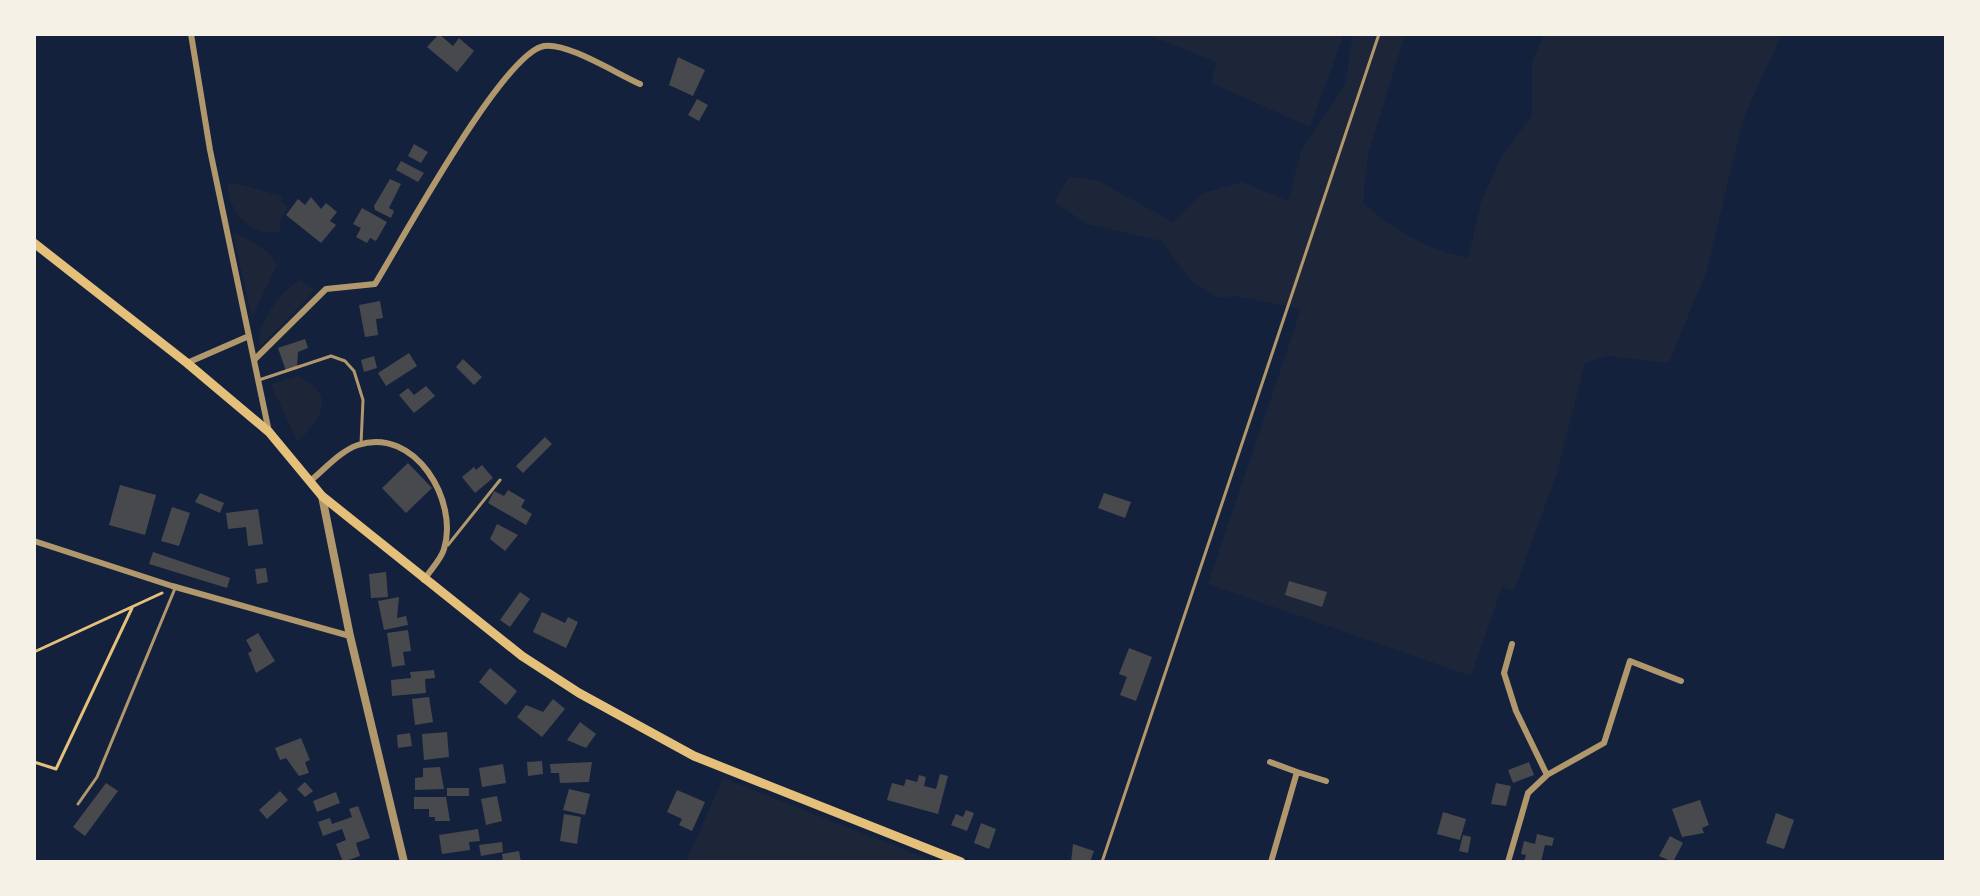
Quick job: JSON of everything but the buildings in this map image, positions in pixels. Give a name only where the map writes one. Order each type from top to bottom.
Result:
[{"type":"main road","points":[[34,243],[269,432],[322,496],[522,656],[636,726],[694,756],[961,862]]},
{"type":"street","points":[[191,34],[269,432]]},
{"type":"street","points":[[254,360],[326,289],[375,284],[498,84],[532,50],[559,46],[640,84]]},
{"type":"street","points":[[187,363],[249,336]]},
{"type":"street","points":[[309,482],[361,444],[399,448],[432,475],[444,506],[445,547],[424,580]]},
{"type":"street","points":[[322,496],[350,636],[404,862]]},
{"type":"street","points":[[34,541],[350,636]]},
{"type":"street","points":[[1512,644],[1504,673],[1516,711],[1547,775]]},
{"type":"street","points":[[1508,862],[1528,793],[1547,775],[1604,743],[1630,661],[1681,681]]},
{"type":"street","points":[[1270,762],[1326,781]]},
{"type":"street","points":[[1271,862],[1297,772]]},
{"type":"lane","points":[[1102,862],[1379,34]]},
{"type":"lane","points":[[259,380],[331,356],[345,361],[354,371],[363,400],[361,444]]},
{"type":"lane","points":[[445,547],[500,480]]},
{"type":"lane","points":[[78,804],[97,777],[176,586]]},
{"type":"path","points":[[34,652],[176,586]]},
{"type":"path","points":[[34,762],[56,769],[132,608]]},
{"type":"shaded area","points":[[1145,34],[1344,34],[1310,127],[1211,83],[1217,62]]},
{"type":"shaded area","points":[[1353,34],[1405,34],[1368,155],[1363,203],[1412,238],[1468,258],[1482,199],[1502,156],[1532,115],[1532,62],[1544,34],[1782,34],[1743,119],[1707,270],[1669,363],[1607,356],[1585,363],[1557,473],[1514,591],[1502,587],[1471,676],[1208,584],[1301,309],[1235,296],[1218,298],[1189,279],[1162,241],[1087,224],[1054,202],[1069,177],[1097,180],[1173,222],[1203,193],[1242,182],[1288,201],[1301,151],[1345,84]]},
{"type":"shaded area","points":[[239,184],[284,197],[281,201],[288,207],[280,221],[280,231],[260,231],[237,213],[228,185]]},
{"type":"shaded area","points":[[234,234],[268,252],[277,265],[252,317],[234,239]]},
{"type":"shaded area","points":[[301,280],[315,290],[260,347],[261,330],[271,309],[286,290]]},
{"type":"shaded area","points":[[297,376],[318,391],[322,408],[313,425],[297,442],[271,384]]},
{"type":"shaded area","points":[[723,778],[936,862],[686,862]]}]
